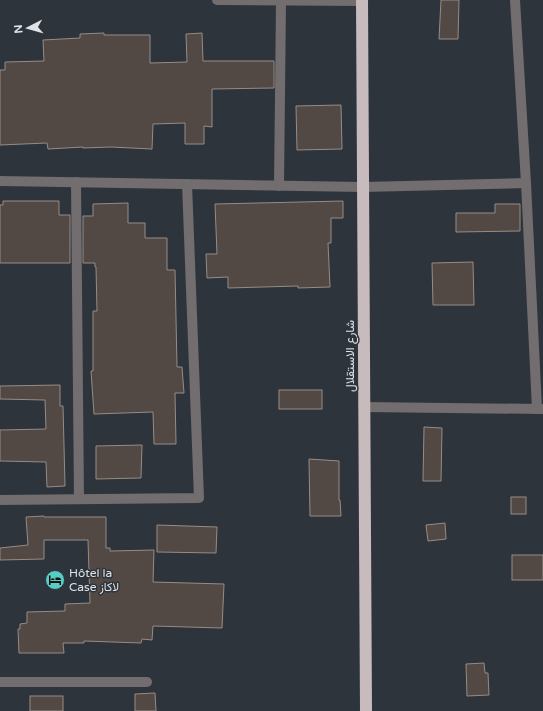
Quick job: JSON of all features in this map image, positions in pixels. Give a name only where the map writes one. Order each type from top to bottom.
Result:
[{"type":"highway","name":"شارع الاستقلال","points":[[362,0],[366,711]]},
{"type":"street","points":[[217,0],[281,2],[362,0]]},
{"type":"street","points":[[364,407],[540,409],[515,0]]},
{"type":"street","points":[[279,186],[281,2]]},
{"type":"street","points":[[0,181],[363,187],[526,184]]},
{"type":"street","points":[[76,182],[80,499]]},
{"type":"street","points":[[0,500],[199,498],[187,184]]},
{"type":"street","points":[[0,682],[147,682]]},
{"type":"building","points":[[441,0],[459,0],[458,39],[439,39]]},
{"type":"building","points":[[104,33],[104,35],[150,35],[150,63],[187,62],[186,34],[202,33],[203,61],[274,61],[274,88],[212,89],[212,127],[204,126],[204,144],[185,144],[185,123],[153,124],[152,149],[83,147],[48,149],[47,143],[0,145],[0,70],[5,70],[5,62],[44,61],[43,40],[80,38],[80,34]]},
{"type":"building","points":[[341,105],[342,149],[297,150],[296,106]]},
{"type":"building","points":[[3,201],[59,201],[59,215],[70,215],[70,263],[0,263],[0,205],[3,205]]},
{"type":"building","points":[[343,201],[343,218],[331,218],[331,243],[328,243],[330,287],[298,288],[298,286],[228,288],[228,277],[207,278],[206,254],[217,254],[215,204]]},
{"type":"building","points":[[128,203],[128,223],[145,223],[145,238],[167,238],[167,270],[175,270],[177,367],[182,367],[184,393],[175,393],[176,444],[154,444],[153,412],[94,414],[91,371],[93,371],[93,311],[97,311],[96,267],[95,263],[83,263],[83,216],[93,216],[93,204]]},
{"type":"building","points":[[495,204],[520,204],[520,231],[456,232],[456,213],[495,213]]},
{"type":"building","points":[[473,262],[474,305],[433,305],[432,263]]},
{"type":"building","points":[[60,385],[60,406],[63,406],[65,486],[47,487],[46,462],[0,461],[0,430],[46,429],[45,400],[0,399],[0,386]]},
{"type":"building","points":[[279,390],[322,390],[322,409],[279,409]]},
{"type":"building","points":[[424,427],[442,428],[441,481],[423,481]]},
{"type":"building","points":[[142,445],[141,478],[96,479],[96,446]]},
{"type":"building","points":[[309,459],[339,461],[339,500],[341,516],[310,516]]},
{"type":"building","points":[[511,497],[526,497],[526,514],[511,514]]},
{"type":"building","points":[[26,517],[106,517],[106,548],[110,548],[110,551],[154,550],[153,582],[224,584],[222,628],[153,626],[152,640],[142,639],[141,643],[84,641],[84,643],[63,643],[64,653],[19,653],[18,629],[20,629],[20,624],[27,623],[27,612],[65,611],[65,604],[90,603],[88,540],[44,540],[44,559],[0,560],[0,548],[28,545]]},
{"type":"building","points":[[445,523],[446,539],[428,541],[426,525]]},
{"type":"building","points":[[157,525],[217,527],[216,553],[157,552]]},
{"type":"building","points":[[512,555],[543,555],[543,580],[512,580]]},
{"type":"building","points":[[484,663],[485,673],[488,673],[489,695],[467,696],[466,664]]},
{"type":"building","points":[[155,693],[156,711],[135,711],[135,694]]},
{"type":"building","points":[[30,696],[63,696],[63,711],[30,711]]},
{"type":"place","name":"Hôtel la Case لاكاز","points":[[55,580]]}]
